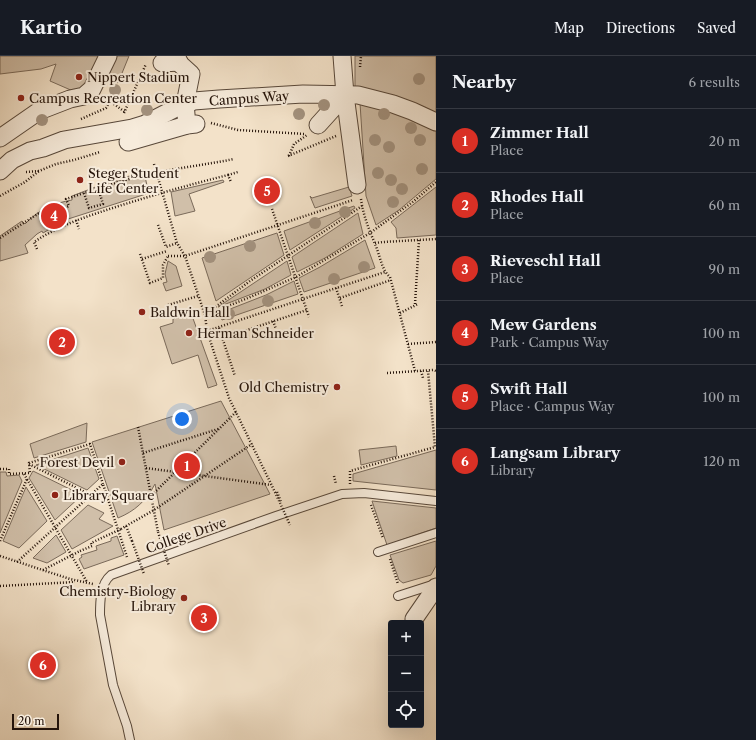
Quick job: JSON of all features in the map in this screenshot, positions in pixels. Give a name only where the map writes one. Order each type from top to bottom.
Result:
[{"type":"street","points":[[0,138],[39,111],[70,98],[99,94],[108,56]]},
{"type":"street","points":[[342,56],[345,95],[343,132],[357,184]]},
{"type":"street","points":[[128,142],[137,123],[192,124],[175,65]]},
{"type":"street","name":"Campus Way","points":[[0,171],[12,160],[30,151],[64,140],[132,128],[137,123],[185,104],[227,98],[303,94],[360,95],[393,104],[436,122]]},
{"type":"street","points":[[313,130],[345,95]]},
{"type":"street","points":[[64,140],[102,124]]},
{"type":"street","points":[[30,151],[43,138]]},
{"type":"street","points":[[414,619],[436,587]]},
{"type":"lane","name":"College Drive","points":[[104,586],[109,577],[115,573],[342,494],[364,493],[436,501]]},
{"type":"lane","points":[[378,552],[436,533]]},
{"type":"lane","points":[[400,595],[436,584]]},
{"type":"lane","points":[[104,586],[100,604],[100,615],[113,685],[127,726],[130,740]]},
{"type":"path","points":[[99,94],[137,123],[145,64],[175,65]]},
{"type":"path","points":[[223,127],[238,130],[313,130]]},
{"type":"path","points":[[300,140],[294,144],[288,156],[343,132]]},
{"type":"path","points":[[56,164],[104,150]]},
{"type":"path","points":[[0,238],[44,210],[51,224],[56,222],[52,214],[69,206],[66,199],[112,183],[234,159]]},
{"type":"path","points":[[154,164],[177,243],[185,256],[205,315],[207,332],[229,398],[283,506]]},
{"type":"path","points":[[0,196],[25,182],[39,171]]},
{"type":"path","points":[[37,249],[34,242],[76,220],[162,192],[238,172]]},
{"type":"path","points":[[228,175],[231,182]]},
{"type":"path","points":[[205,315],[296,277],[370,233],[414,201],[436,182]]},
{"type":"path","points":[[84,193],[90,208],[103,204],[98,188]]},
{"type":"path","points":[[168,256],[185,256],[361,198],[370,233],[385,272],[391,280],[415,371]]},
{"type":"path","points":[[205,315],[250,281],[362,206]]},
{"type":"path","points":[[272,209],[309,317]]},
{"type":"path","points":[[76,220],[79,229]]},
{"type":"path","points":[[140,254],[150,283],[163,278],[163,265],[168,256],[158,224]]},
{"type":"path","points":[[375,243],[436,238]]},
{"type":"path","points":[[400,313],[416,304],[419,240]]},
{"type":"path","points":[[166,247],[177,243]]},
{"type":"path","points":[[142,259],[167,251]]},
{"type":"path","points":[[207,332],[385,272]]},
{"type":"path","points":[[340,298],[391,280]]},
{"type":"path","points":[[336,288],[342,306]]},
{"type":"path","points":[[168,305],[198,296]]},
{"type":"path","points":[[223,338],[307,310]]},
{"type":"path","points":[[273,322],[276,329]]},
{"type":"path","points":[[219,328],[236,376]]},
{"type":"path","points":[[408,344],[436,342]]},
{"type":"path","points":[[387,373],[415,371],[436,372]]},
{"type":"path","points":[[421,371],[423,378]]},
{"type":"path","points":[[350,484],[350,471],[435,447],[428,371]]},
{"type":"path","points":[[152,495],[218,428],[236,412]]},
{"type":"path","points":[[138,427],[158,532],[169,566]]},
{"type":"path","points":[[143,453],[218,428]]},
{"type":"path","points":[[29,464],[90,444],[127,554]]},
{"type":"path","points":[[43,570],[92,546],[91,543],[121,529],[154,510],[252,444]]},
{"type":"path","points":[[0,469],[9,469],[9,474],[30,473],[29,464]]},
{"type":"path","points":[[29,464],[91,495]]},
{"type":"path","points":[[146,468],[272,485]]},
{"type":"path","points":[[24,473],[87,582]]},
{"type":"path","points":[[334,476],[337,488]]},
{"type":"path","points":[[0,541],[27,479]]},
{"type":"path","points":[[17,562],[103,484]]},
{"type":"path","points":[[276,492],[290,525]]},
{"type":"path","points":[[368,499],[385,544]]},
{"type":"path","points":[[126,526],[144,574]]},
{"type":"path","points":[[0,556],[70,579],[104,586]]},
{"type":"path","points":[[392,567],[400,595]]},
{"type":"path","points":[[0,586],[81,581]]},
{"type":"shaded area","name":"Nippert Stadium","points":[[0,56],[129,56],[118,83],[107,74],[96,101],[50,81],[56,64],[41,69],[0,74]]},
{"type":"shaded area","points":[[355,56],[436,56],[436,114],[355,89]]},
{"type":"shaded area","points":[[360,103],[409,118],[436,131],[436,179],[399,210],[376,225],[366,196]]},
{"type":"shaded area","points":[[144,172],[148,190],[146,194],[65,220],[43,233],[42,231],[37,234],[25,245],[28,253],[0,261],[0,236],[22,221],[25,224],[35,215],[47,208],[72,200],[72,196],[111,181],[126,181],[126,177]]},
{"type":"shaded area","points":[[223,180],[224,182],[189,194],[195,211],[175,216],[171,192]]},
{"type":"shaded area","points":[[349,187],[352,196],[315,208],[310,196],[312,198]]},
{"type":"shaded area","points":[[436,187],[436,235],[397,238],[396,228],[391,222]]},
{"type":"shaded area","points":[[354,206],[355,208],[290,250],[284,231]]},
{"type":"shaded area","points":[[358,213],[363,234],[325,258],[297,272],[292,257]]},
{"type":"shaded area","points":[[277,233],[284,255],[216,301],[202,258]]},
{"type":"shaded area","points":[[365,240],[375,268],[304,292],[299,278]]},
{"type":"shaded area","points":[[168,261],[176,266],[182,286],[166,291],[163,283],[167,282],[165,274]]},
{"type":"shaded area","points":[[287,261],[291,275],[265,289],[218,307]]},
{"type":"shaded area","points":[[294,281],[298,294],[222,320],[220,313],[266,295]]},
{"type":"shaded area","points":[[191,313],[217,385],[208,388],[198,355],[172,364],[160,327],[173,323],[173,319]]},
{"type":"shaded area","points":[[221,401],[270,494],[164,530],[155,484],[148,496],[140,505],[118,518],[92,442]]},
{"type":"shaded area","points":[[87,423],[86,442],[34,458],[30,444]]},
{"type":"shaded area","points":[[396,446],[397,456],[361,465],[359,450]]},
{"type":"shaded area","points":[[88,448],[99,479],[87,490],[36,465]]},
{"type":"shaded area","points":[[436,450],[436,490],[353,481],[353,474]]},
{"type":"shaded area","points":[[33,471],[82,495],[55,520],[29,478]]},
{"type":"shaded area","points":[[0,472],[6,472],[7,476],[19,475],[22,481],[0,533]]},
{"type":"shaded area","points":[[26,487],[47,521],[19,548],[3,541]]},
{"type":"shaded area","points":[[372,501],[436,508],[436,528],[387,545]]},
{"type":"shaded area","points":[[88,505],[104,513],[99,519],[113,526],[72,549],[61,530]]},
{"type":"shaded area","points":[[56,535],[66,552],[47,563],[33,558]]},
{"type":"shaded area","points":[[117,536],[124,555],[84,569],[79,559],[82,557],[81,555],[97,550],[96,546],[111,541],[111,538]]},
{"type":"shaded area","points":[[436,541],[436,566],[431,575],[403,583],[399,580],[390,555]]},
{"type":"place","name":"Nippert Stadium","points":[[79,77]]},
{"type":"place","name":"Campus Recreation Center","points":[[21,98]]},
{"type":"place","name":"Steger Student Life Center","points":[[80,180]]},
{"type":"place","name":"Swift Hall","points":[[267,191]]},
{"type":"place","name":"Mew Gardens","points":[[54,216]]},
{"type":"place","name":"Baldwin Hall","points":[[142,312]]},
{"type":"place","name":"Herman Schneider","points":[[189,333]]},
{"type":"place","name":"Rhodes Hall","points":[[62,342]]},
{"type":"place","name":"Old Chemistry","points":[[337,387]]},
{"type":"place","name":"Forest Devil","points":[[122,462]]},
{"type":"place","name":"Zimmer Hall","points":[[187,466]]},
{"type":"place","name":"Library Square","points":[[55,495]]},
{"type":"place","name":"Chemistry-Biology Library","points":[[184,598]]},
{"type":"place","name":"Rieveschl Hall","points":[[204,618]]},
{"type":"place","name":"Langsam Library","points":[[43,665]]}]
